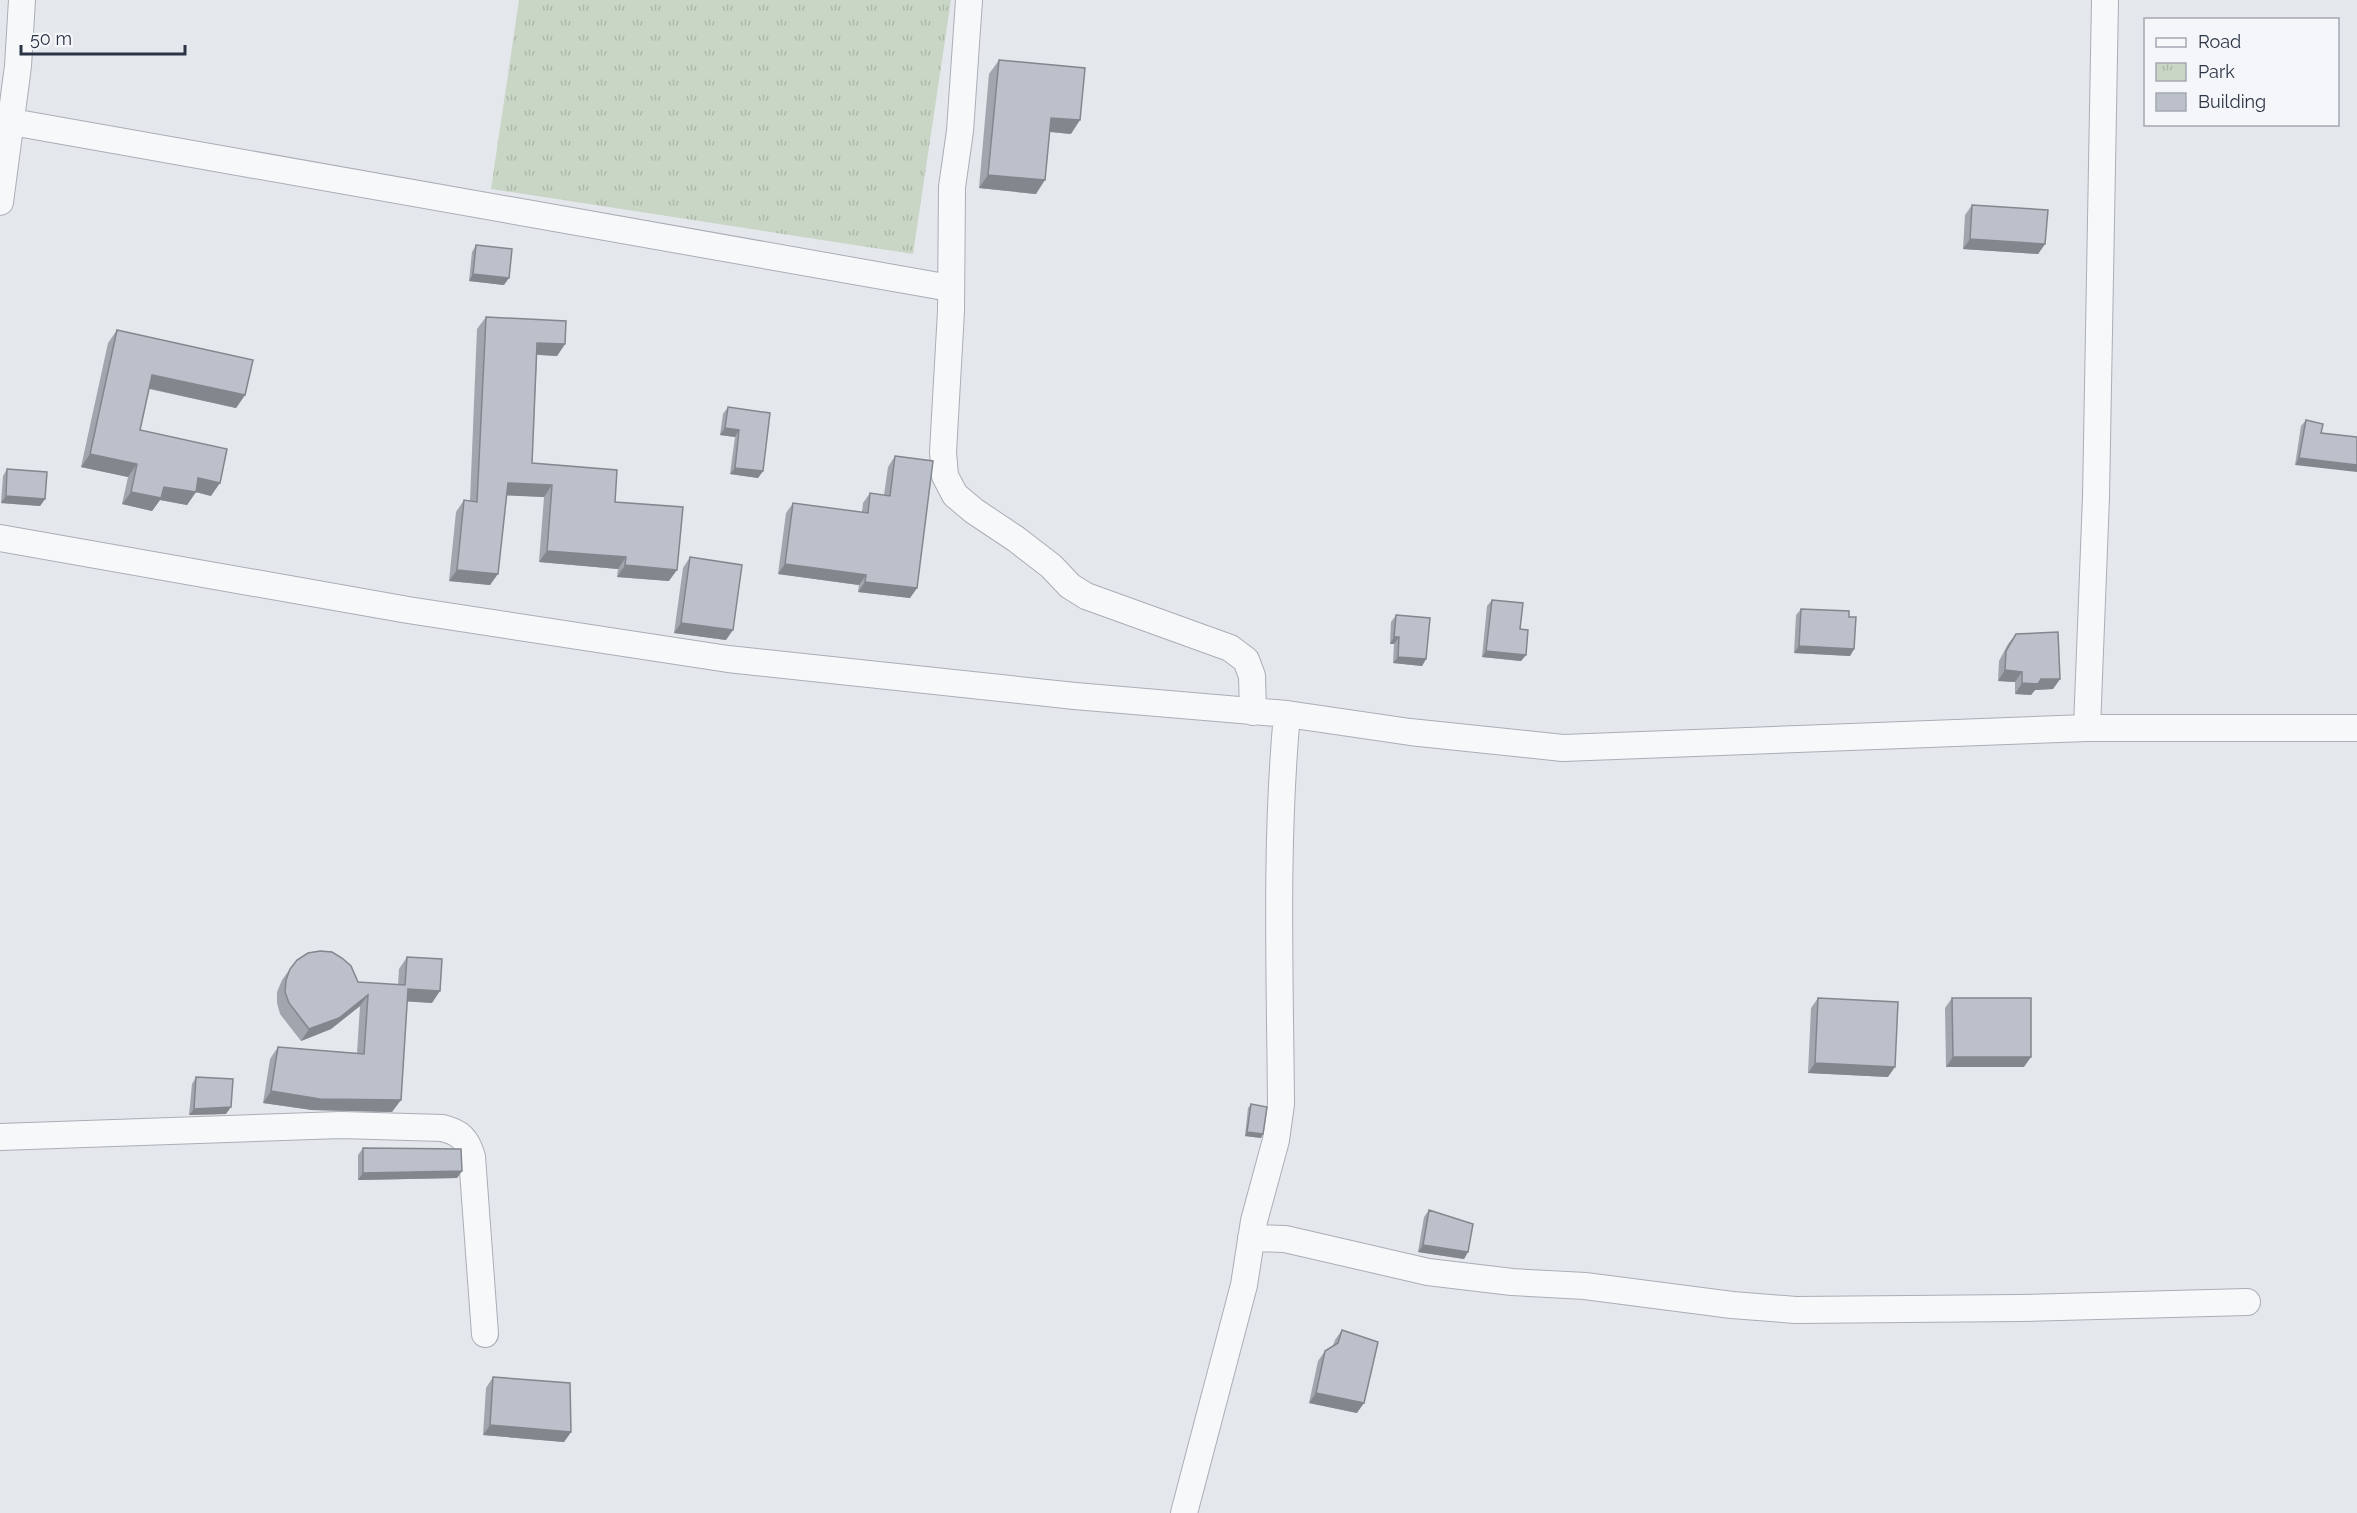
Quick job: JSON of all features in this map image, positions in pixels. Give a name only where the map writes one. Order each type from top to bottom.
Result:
[{"type":"street","points":[[0,202],[12,122],[22,0]]},
{"type":"street","points":[[969,0],[960,131],[952,188],[943,452],[945,476],[955,495],[1051,566],[1070,586],[1086,596],[1230,648],[1246,660],[1252,676],[1253,712]]},
{"type":"street","points":[[2087,728],[2096,486],[2105,0]]},
{"type":"street","points":[[12,122],[950,288]]},
{"type":"street","points":[[0,538],[396,608],[728,659],[1075,696],[1287,714],[1410,732],[1563,748],[2087,728],[2357,728]]},
{"type":"street","points":[[1184,1513],[1244,1285],[1254,1221],[1276,1140],[1281,1104],[1282,766],[1287,714]]},
{"type":"street","points":[[0,1137],[340,1125],[430,1127],[456,1131],[468,1143],[472,1157],[485,1334]]},
{"type":"street","points":[[1251,1238],[1285,1239],[1428,1272],[1512,1282],[1586,1286],[1732,1305],[1796,1310],[2020,1308],[2247,1302]]},
{"type":"green space","points":[[519,0],[951,0],[913,254],[491,189]]},
{"type":"building","points":[[999,60],[1085,68],[1080,120],[1051,118],[1045,180],[988,175]]},
{"type":"building","points":[[1972,205],[2048,210],[2045,244],[1970,239]]},
{"type":"building","points":[[476,245],[512,249],[509,278],[473,274]]},
{"type":"building","points":[[486,317],[566,321],[565,344],[537,343],[532,463],[617,470],[615,502],[683,507],[677,570],[625,565],[626,557],[547,551],[552,485],[508,483],[498,574],[457,570],[464,500],[477,502]]},
{"type":"building","points":[[117,330],[253,360],[245,395],[152,375],[140,430],[227,449],[220,483],[198,478],[196,492],[164,487],[161,498],[131,492],[137,464],[90,454]]},
{"type":"building","points":[[728,407],[770,413],[763,471],[735,468],[739,430],[725,428]]},
{"type":"building","points":[[2306,420],[2323,424],[2321,433],[2357,437],[2357,465],[2299,458]]},
{"type":"building","points":[[895,456],[933,461],[917,588],[865,582],[866,575],[785,564],[793,503],[868,513],[870,493],[890,496]]},
{"type":"building","points":[[7,469],[47,472],[45,499],[6,496]]},
{"type":"building","points":[[690,557],[742,565],[733,630],[681,623]]},
{"type":"building","points":[[1492,600],[1523,603],[1520,629],[1528,630],[1526,655],[1486,651]]},
{"type":"building","points":[[1801,609],[1849,611],[1849,617],[1856,617],[1854,649],[1799,646]]},
{"type":"building","points":[[1396,615],[1430,618],[1426,659],[1398,657],[1399,637],[1394,637]]},
{"type":"building","points":[[2058,632],[2060,679],[2041,679],[2038,684],[2022,683],[2022,672],[2005,670],[2006,651],[2016,634]]},
{"type":"building","points":[[332,952],[342,958],[351,966],[358,982],[405,985],[407,957],[442,959],[440,991],[408,989],[401,1100],[320,1099],[271,1091],[278,1047],[364,1054],[368,995],[339,1018],[309,1029],[289,1003],[285,992],[290,969],[297,960],[308,953]]},
{"type":"building","points":[[1818,998],[1898,1002],[1895,1067],[1815,1063]]},
{"type":"building","points":[[1952,998],[2031,998],[2031,1057],[1953,1057]]},
{"type":"building","points":[[196,1077],[233,1079],[231,1107],[194,1109]]},
{"type":"building","points":[[1251,1104],[1267,1107],[1263,1134],[1247,1132]]},
{"type":"building","points":[[363,1148],[461,1149],[462,1171],[363,1173]]},
{"type":"building","points":[[1429,1210],[1473,1224],[1468,1252],[1423,1245]]},
{"type":"building","points":[[1342,1330],[1378,1342],[1364,1403],[1316,1393],[1325,1351],[1338,1343]]},
{"type":"building","points":[[493,1377],[570,1383],[571,1432],[490,1425]]}]
